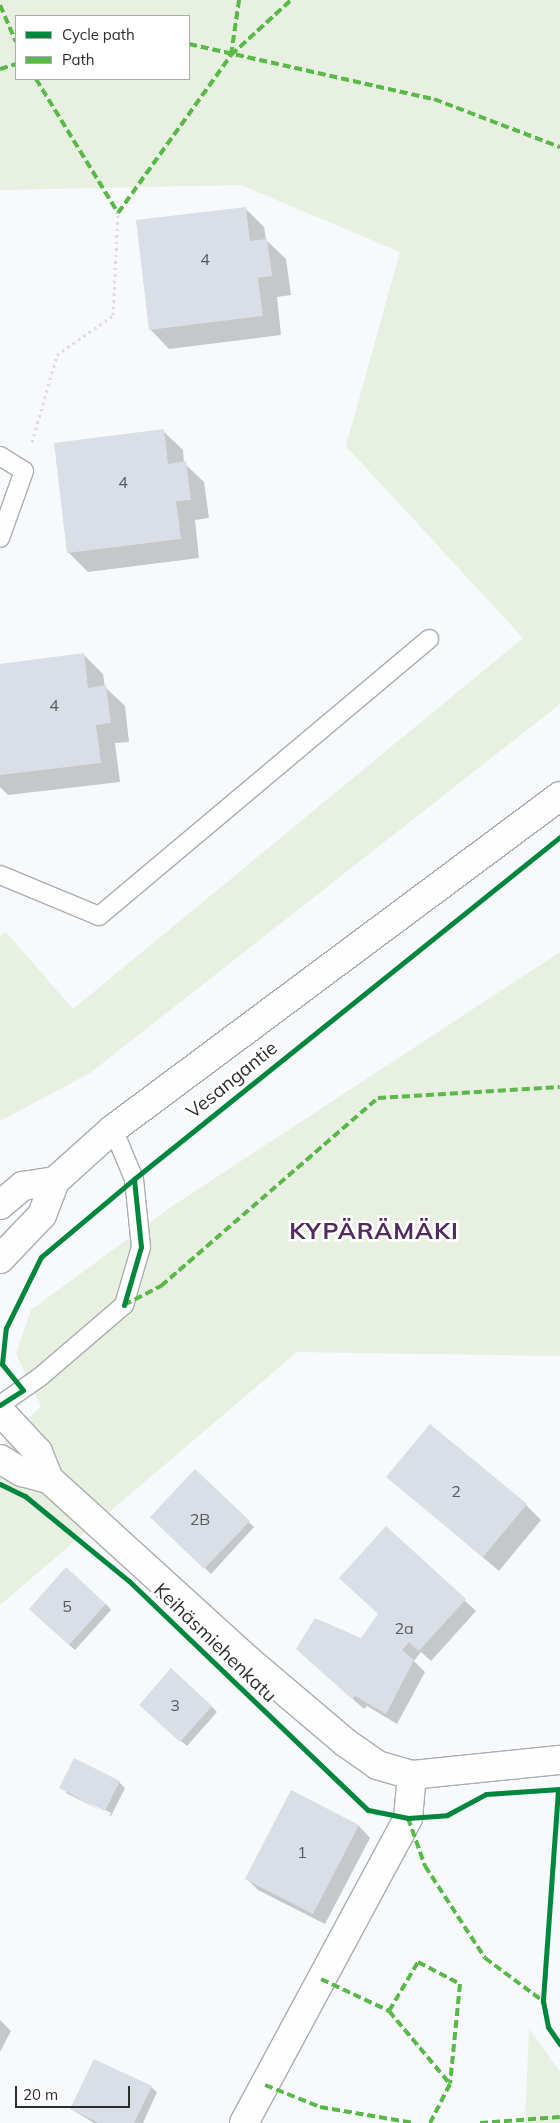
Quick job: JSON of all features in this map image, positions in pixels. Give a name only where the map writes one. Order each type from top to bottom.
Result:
[{"type":"street","name":"Vesangantie","points":[[0,1259],[42,1214],[56,1180],[113,1129],[560,796]]},
{"type":"street","points":[[0,1205],[23,1186],[56,1180]]},
{"type":"street","name":"Keihäsmiehenkatu","points":[[0,1411],[38,1452],[49,1479],[346,1743],[377,1765],[412,1775]]},
{"type":"street","name":"Keihäsmiehenkatu","points":[[0,1459],[22,1472],[49,1479]]},
{"type":"street","points":[[244,2123],[408,1818],[412,1775],[560,1760]]},
{"type":"lane","points":[[0,456],[24,471],[0,538]]},
{"type":"lane","points":[[0,875],[100,916],[429,639]]},
{"type":"lane","points":[[0,1405],[40,1377],[124,1305],[141,1247],[134,1179],[113,1129]]},
{"type":"path","points":[[24,471],[57,355],[113,315],[118,213]]},
{"type":"green space","points":[[0,0],[560,0],[560,704],[90,1073],[0,1121],[0,936],[5,931],[73,1009],[523,638],[346,446],[400,252],[241,185],[0,190]]},
{"type":"green space","points":[[560,952],[560,1356],[297,1352],[0,1605],[0,1447],[41,1406],[16,1354],[31,1310],[171,1207]]},
{"type":"green space","points":[[529,2028],[560,2072],[560,2123],[525,2123]]},
{"type":"building","points":[[246,207],[250,241],[267,239],[272,276],[258,278],[263,316],[149,330],[136,220]]},
{"type":"building","points":[[164,429],[168,464],[186,461],[191,500],[176,501],[181,539],[67,553],[54,443]]},
{"type":"building","points":[[84,653],[88,688],[106,685],[111,723],[96,725],[101,763],[0,775],[0,664]]},
{"type":"building","points":[[430,1424],[527,1504],[483,1557],[386,1477]]},
{"type":"building","points":[[195,1469],[250,1521],[204,1569],[150,1517]]},
{"type":"building","points":[[386,1526],[466,1599],[419,1651],[409,1642],[402,1650],[414,1660],[386,1714],[355,1696],[352,1699],[296,1649],[315,1618],[361,1638],[378,1614],[339,1578]]},
{"type":"building","points":[[66,1567],[106,1604],[69,1645],[29,1609]]},
{"type":"building","points":[[171,1668],[212,1706],[180,1742],[139,1705]]},
{"type":"building","points":[[74,1758],[120,1781],[105,1811],[59,1788]]},
{"type":"building","points":[[291,1790],[359,1825],[313,1914],[245,1879]]},
{"type":"building","points":[[94,2059],[152,2086],[134,2123],[99,2123],[70,2109]]},
{"type":"marked path","points":[[231,55],[239,0]]},
{"type":"marked path","points":[[37,80],[118,213],[231,55],[291,0]]},
{"type":"marked path","points":[[0,5],[15,40]]},
{"type":"marked path","points":[[190,44],[434,99],[560,147]]},
{"type":"marked path","points":[[0,69],[15,64]]},
{"type":"marked path","points":[[124,1305],[161,1286],[378,1098],[560,1087]]},
{"type":"marked path","points":[[408,1818],[425,1866],[485,1958],[543,2001]]},
{"type":"marked path","points":[[389,2011],[418,1962],[460,1984],[450,2084]]},
{"type":"marked path","points":[[321,1979],[389,2011],[450,2084],[430,2123]]},
{"type":"marked path","points":[[265,2085],[320,2107],[414,2123]]},
{"type":"marked path","points":[[480,2123],[560,2117]]},
{"type":"cycle path","points":[[0,1405],[23,1390],[2,1364],[6,1328],[41,1257],[134,1179],[560,837]]},
{"type":"cycle path","points":[[124,1305],[141,1247],[134,1179]]},
{"type":"cycle path","points":[[0,1484],[25,1496],[129,1581],[368,1810],[408,1818],[447,1815],[486,1794],[560,1789]]},
{"type":"cycle path","points":[[558,1790],[543,2001],[548,2027],[560,2044]]},
{"type":"district","name":"KYPÄRÄMÄKI","points":[[374,1231]]}]
